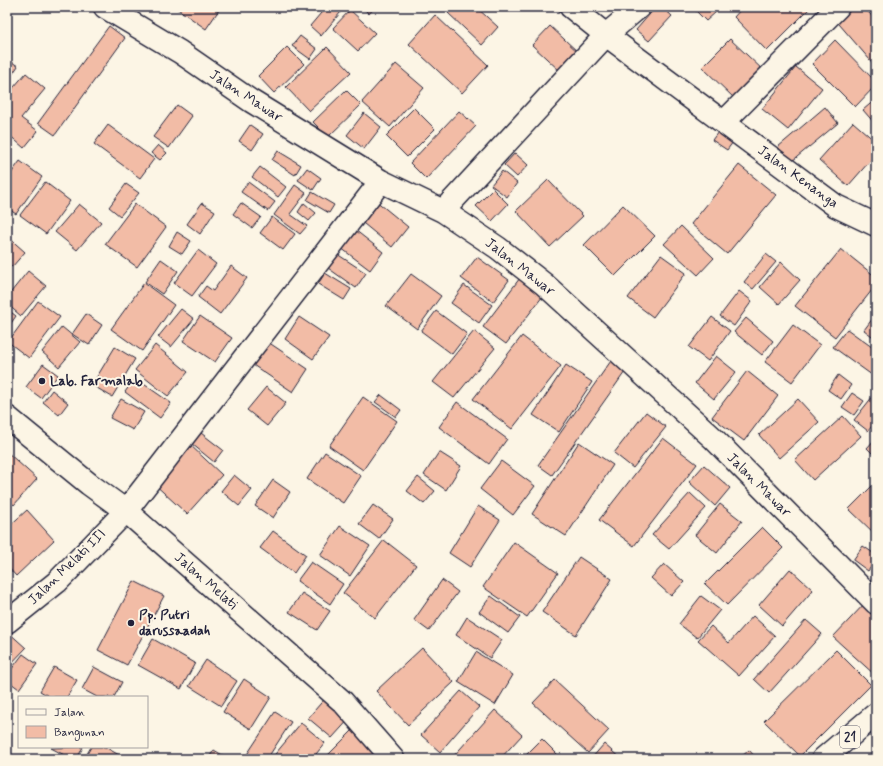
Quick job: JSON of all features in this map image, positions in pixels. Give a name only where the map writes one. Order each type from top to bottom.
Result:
[{"type":"main road","name":"Jalan Mawar","points":[[105,7],[180,52],[252,101],[382,181],[443,211],[498,248],[544,284],[713,438],[876,603]]},
{"type":"main road","name":"Jalan Kenanga","points":[[571,7],[606,35],[836,206],[876,225]]},
{"type":"main road","points":[[443,211],[606,35],[639,7]]},
{"type":"main road","points":[[724,122],[838,7]]},
{"type":"main road","name":"Jalan Melati III","points":[[7,622],[57,582],[126,511],[382,181]]},
{"type":"main road","name":"Jalan Melati","points":[[7,417],[126,511],[343,702],[393,759]]},
{"type":"main road","name":"21","points":[[823,759],[876,714]]},
{"type":"building","points":[[175,7],[221,7],[206,29]]},
{"type":"building","points":[[326,7],[345,7],[321,36],[310,26]]},
{"type":"building","points":[[362,7],[375,7],[369,14]]},
{"type":"building","points":[[454,7],[476,7],[498,27],[482,45],[448,13]]},
{"type":"building","points":[[656,7],[662,7],[672,16],[649,41],[636,30]]},
{"type":"building","points":[[692,7],[710,7],[716,12],[706,21]]},
{"type":"building","points":[[743,7],[811,7],[767,51],[734,17]]},
{"type":"building","points":[[844,7],[864,7],[876,21],[876,67],[833,17]]},
{"type":"building","points":[[350,10],[375,33],[358,51],[333,28]]},
{"type":"building","points":[[435,15],[488,65],[462,93],[409,44]]},
{"type":"building","points":[[109,26],[125,38],[55,135],[38,123]]},
{"type":"building","points":[[550,26],[579,53],[561,72],[532,45]]},
{"type":"building","points":[[300,36],[317,49],[310,59],[292,46]]},
{"type":"building","points":[[730,39],[764,71],[736,100],[702,67]]},
{"type":"building","points":[[835,40],[876,82],[876,85],[855,107],[812,64]]},
{"type":"building","points":[[287,47],[304,64],[274,93],[258,76]]},
{"type":"building","points":[[327,47],[351,72],[309,111],[286,87]]},
{"type":"building","points":[[7,59],[18,66],[7,82]]},
{"type":"building","points":[[396,64],[424,88],[390,127],[362,102]]},
{"type":"building","points":[[796,67],[822,88],[788,130],[762,109]]},
{"type":"building","points":[[26,73],[45,89],[21,118],[38,131],[24,148],[7,133],[7,95]]},
{"type":"building","points":[[346,90],[361,105],[328,137],[313,122]]},
{"type":"building","points":[[876,99],[876,125],[863,110]]},
{"type":"building","points":[[177,105],[192,116],[169,148],[153,137]]},
{"type":"building","points":[[825,107],[838,123],[791,162],[778,147]]},
{"type":"building","points":[[414,108],[435,129],[407,157],[386,136]]},
{"type":"building","points":[[459,111],[476,126],[426,179],[410,163]]},
{"type":"building","points":[[364,113],[381,127],[364,149],[347,135]]},
{"type":"building","points":[[853,122],[876,142],[876,154],[848,186],[819,160]]},
{"type":"building","points":[[108,125],[154,159],[140,178],[94,144]]},
{"type":"building","points":[[250,125],[263,134],[252,150],[239,141]]},
{"type":"building","points":[[721,128],[736,138],[727,150],[712,140]]},
{"type":"building","points":[[158,145],[167,153],[160,160],[151,153]]},
{"type":"building","points":[[278,151],[301,165],[295,175],[272,160]]},
{"type":"building","points":[[515,153],[528,165],[517,177],[504,165]]},
{"type":"building","points":[[20,161],[42,177],[16,214],[7,208],[7,179]]},
{"type":"building","points":[[739,165],[776,195],[727,254],[691,224]]},
{"type":"building","points":[[260,167],[286,187],[278,197],[252,177]]},
{"type":"building","points":[[307,168],[321,178],[313,190],[298,180]]},
{"type":"building","points":[[502,171],[517,183],[507,197],[491,185]]},
{"type":"building","points":[[548,180],[583,216],[550,247],[516,211]]},
{"type":"building","points":[[45,182],[70,201],[46,234],[20,215]]},
{"type":"building","points":[[248,182],[275,202],[268,211],[241,192]]},
{"type":"building","points":[[126,184],[139,193],[120,216],[109,207]]},
{"type":"building","points":[[295,185],[306,193],[290,214],[307,226],[300,234],[274,215]]},
{"type":"building","points":[[493,189],[508,204],[492,221],[476,206]]},
{"type":"building","points":[[312,192],[334,205],[329,213],[307,200]]},
{"type":"building","points":[[375,200],[408,227],[392,247],[358,219]]},
{"type":"building","points":[[202,203],[215,211],[200,234],[187,224]]},
{"type":"building","points":[[241,203],[261,217],[252,228],[233,214]]},
{"type":"building","points":[[304,203],[316,213],[309,221],[298,212]]},
{"type":"building","points":[[79,204],[101,222],[77,250],[55,232]]},
{"type":"building","points":[[135,204],[166,227],[137,267],[105,244]]},
{"type":"building","points":[[623,205],[655,236],[615,276],[584,245]]},
{"type":"building","points":[[272,217],[295,234],[283,250],[260,233]]},
{"type":"building","points":[[681,226],[714,258],[698,275],[664,244]]},
{"type":"building","points":[[355,230],[383,252],[370,270],[341,248]]},
{"type":"building","points":[[177,232],[191,241],[182,254],[169,246]]},
{"type":"building","points":[[7,236],[25,252],[12,267],[7,263]]},
{"type":"building","points":[[841,249],[876,277],[876,285],[835,337],[795,306]]},
{"type":"building","points":[[198,250],[216,264],[192,296],[174,283]]},
{"type":"building","points":[[337,254],[366,273],[356,288],[328,268]]},
{"type":"building","points":[[766,254],[776,262],[753,289],[744,282]]},
{"type":"building","points":[[661,255],[686,273],[653,317],[628,298]]},
{"type":"building","points":[[477,257],[509,280],[493,302],[461,278]]},
{"type":"building","points":[[161,259],[178,271],[162,294],[145,282]]},
{"type":"building","points":[[781,262],[800,280],[779,304],[760,287]]},
{"type":"building","points":[[231,266],[247,278],[220,314],[198,297],[206,286],[213,291]]},
{"type":"building","points":[[28,271],[46,286],[21,316],[7,304],[7,297]]},
{"type":"building","points":[[325,273],[351,289],[344,300],[318,284]]},
{"type":"building","points":[[411,274],[441,296],[417,329],[386,306]]},
{"type":"building","points":[[523,274],[546,292],[506,344],[483,327]]},
{"type":"building","points":[[144,283],[174,305],[142,351],[111,329]]},
{"type":"building","points":[[464,285],[492,305],[479,323],[451,303]]},
{"type":"building","points":[[739,291],[752,301],[734,326],[720,316]]},
{"type":"building","points":[[38,301],[60,317],[29,358],[8,342]]},
{"type":"building","points":[[7,309],[16,316],[7,329]]},
{"type":"building","points":[[181,309],[194,319],[171,347],[158,337]]},
{"type":"building","points":[[436,311],[467,334],[452,354],[421,331]]},
{"type":"building","points":[[86,314],[102,325],[89,345],[72,334]]},
{"type":"building","points":[[876,314],[876,339],[864,330]]},
{"type":"building","points":[[200,316],[232,338],[215,362],[183,341]]},
{"type":"building","points":[[299,317],[329,337],[313,359],[285,339]]},
{"type":"building","points":[[712,317],[730,331],[708,361],[689,347]]},
{"type":"building","points":[[746,318],[773,341],[762,355],[734,332]]},
{"type":"building","points":[[793,325],[820,345],[792,382],[765,362]]},
{"type":"building","points":[[62,327],[80,342],[59,367],[42,352]]},
{"type":"building","points":[[847,329],[876,350],[876,378],[833,347]]},
{"type":"building","points":[[474,331],[495,348],[454,398],[433,382]]},
{"type":"building","points":[[522,336],[561,366],[512,429],[473,399]]},
{"type":"building","points":[[265,340],[308,369],[293,392],[250,363]]},
{"type":"building","points":[[155,345],[188,372],[168,396],[135,370]]},
{"type":"building","points":[[115,347],[135,359],[112,397],[92,385]]},
{"type":"building","points":[[716,356],[736,372],[714,399],[695,383]]},
{"type":"building","points":[[613,358],[627,369],[552,475],[538,465]]},
{"type":"building","name":"Lab. Farmalab","points":[[43,364],[58,375],[41,398],[26,387]]},
{"type":"building","points":[[566,365],[592,382],[559,432],[533,415]]},
{"type":"building","points":[[747,371],[778,396],[744,441],[712,417]]},
{"type":"building","points":[[838,375],[851,385],[841,399],[828,390]]},
{"type":"building","points":[[135,378],[171,403],[160,418],[125,392]]},
{"type":"building","points":[[266,387],[286,403],[267,426],[247,410]]},
{"type":"building","points":[[52,390],[68,403],[59,415],[43,402]]},
{"type":"building","points":[[852,393],[864,401],[854,415],[842,407]]},
{"type":"building","points":[[381,395],[401,410],[396,417],[375,402]]},
{"type":"building","points":[[873,396],[876,398],[876,421],[868,431],[854,420]]},
{"type":"building","points":[[363,397],[397,421],[363,470],[329,446]]},
{"type":"building","points":[[121,399],[144,412],[133,430],[110,418]]},
{"type":"building","points":[[798,399],[819,422],[779,458],[759,435]]},
{"type":"building","points":[[457,402],[507,439],[489,464],[439,427]]},
{"type":"building","points":[[646,412],[666,427],[633,468],[614,453]]},
{"type":"building","points":[[843,416],[861,436],[813,480],[795,460]]},
{"type":"building","points":[[201,433],[223,450],[214,462],[192,444]]},
{"type":"building","points":[[663,438],[697,464],[634,546],[599,520]]},
{"type":"building","points":[[876,438],[876,457],[867,448]]},
{"type":"building","points":[[579,442],[613,465],[566,536],[532,514]]},
{"type":"building","points":[[188,443],[222,475],[187,514],[152,482]]},
{"type":"building","points":[[7,452],[37,479],[14,505],[7,499]]},
{"type":"building","points":[[325,452],[361,476],[343,503],[307,479]]},
{"type":"building","points":[[439,452],[461,466],[446,490],[424,475]]},
{"type":"building","points":[[501,461],[535,486],[513,515],[480,489]]},
{"type":"building","points":[[704,465],[730,488],[715,506],[689,482]]},
{"type":"building","points":[[234,475],[252,490],[239,506],[221,491]]},
{"type":"building","points":[[418,477],[435,491],[424,504],[407,491]]},
{"type":"building","points":[[273,480],[290,492],[273,518],[255,506]]},
{"type":"building","points":[[876,482],[876,535],[849,509]]},
{"type":"building","points":[[690,493],[706,508],[669,549],[652,535]]},
{"type":"building","points":[[720,504],[742,521],[717,553],[695,535]]},
{"type":"building","points":[[373,505],[393,519],[379,539],[359,524]]},
{"type":"building","points":[[478,506],[500,520],[470,567],[449,553]]},
{"type":"building","points":[[27,510],[54,540],[16,576],[7,566],[7,528]]},
{"type":"building","points":[[340,526],[370,546],[350,576],[320,555]]},
{"type":"building","points":[[762,527],[783,548],[727,605],[705,584]]},
{"type":"building","points":[[273,531],[306,555],[294,573],[260,548]]},
{"type":"building","points":[[384,540],[416,565],[375,618],[343,593]]},
{"type":"building","points":[[514,542],[558,573],[527,617],[483,587]]},
{"type":"building","points":[[863,546],[876,555],[876,560],[868,571],[853,560]]},
{"type":"building","points":[[579,557],[612,579],[576,635],[542,612]]},
{"type":"building","points":[[311,562],[343,584],[330,604],[297,581]]},
{"type":"building","points":[[664,564],[684,582],[671,596],[651,578]]},
{"type":"building","points":[[790,569],[813,590],[782,626],[759,605]]},
{"type":"building","points":[[442,580],[458,592],[429,631],[414,620]]},
{"type":"building","name":"Pp. Putri darussaadah","points":[[134,581],[164,596],[127,665],[98,650]]},
{"type":"building","points":[[302,593],[330,611],[317,630],[289,612]]},
{"type":"building","points":[[491,596],[520,617],[508,633],[479,612]]},
{"type":"building","points":[[701,596],[720,610],[697,638],[679,624]]},
{"type":"building","points":[[867,601],[876,609],[876,676],[833,637]]},
{"type":"building","points":[[753,616],[775,636],[739,676],[698,640],[711,626],[729,643]]},
{"type":"building","points":[[467,617],[502,640],[490,658],[456,635]]},
{"type":"building","points":[[806,620],[822,634],[769,693],[754,679]]},
{"type":"building","points":[[7,631],[26,648],[7,668]]},
{"type":"building","points":[[153,639],[195,663],[181,689],[138,665]]},
{"type":"building","points":[[422,648],[454,682],[408,725],[376,691]]},
{"type":"building","points":[[836,650],[871,685],[800,756],[764,721]]},
{"type":"building","points":[[476,652],[513,675],[495,705],[458,682]]},
{"type":"building","points":[[23,654],[37,664],[19,689],[7,680],[7,675]]},
{"type":"building","points":[[206,660],[237,681],[221,706],[189,686]]},
{"type":"building","points":[[54,667],[77,680],[68,696],[48,696],[40,691]]},
{"type":"building","points":[[94,667],[122,682],[115,696],[95,696],[82,689]]},
{"type":"building","points":[[244,679],[271,697],[251,729],[223,712]]},
{"type":"building","points":[[555,680],[609,730],[588,753],[533,703]]},
{"type":"building","points":[[461,691],[479,707],[440,752],[421,735]]},
{"type":"building","points":[[327,696],[351,717],[332,738],[308,718]]},
{"type":"building","points":[[495,710],[522,735],[500,759],[451,759]]},
{"type":"building","points":[[275,712],[291,722],[267,759],[244,759]]},
{"type":"building","points":[[301,723],[325,743],[312,759],[271,759]]},
{"type":"building","points":[[353,730],[378,754],[373,759],[324,759]]},
{"type":"building","points":[[542,739],[562,759],[522,759]]},
{"type":"building","points":[[604,744],[621,759],[591,759]]},
{"type":"building","points":[[51,748],[82,748],[77,759],[72,759]]},
{"type":"building","points":[[90,748],[107,748],[126,759],[84,759]]},
{"type":"building","points":[[214,750],[229,759],[208,759]]},
{"type":"building","points":[[749,750],[757,759],[739,759]]},
{"type":"place","name":"Lab. Farmalab","points":[[42,381]]},
{"type":"place","name":"Pp. Putri darussaadah","points":[[131,623]]}]
